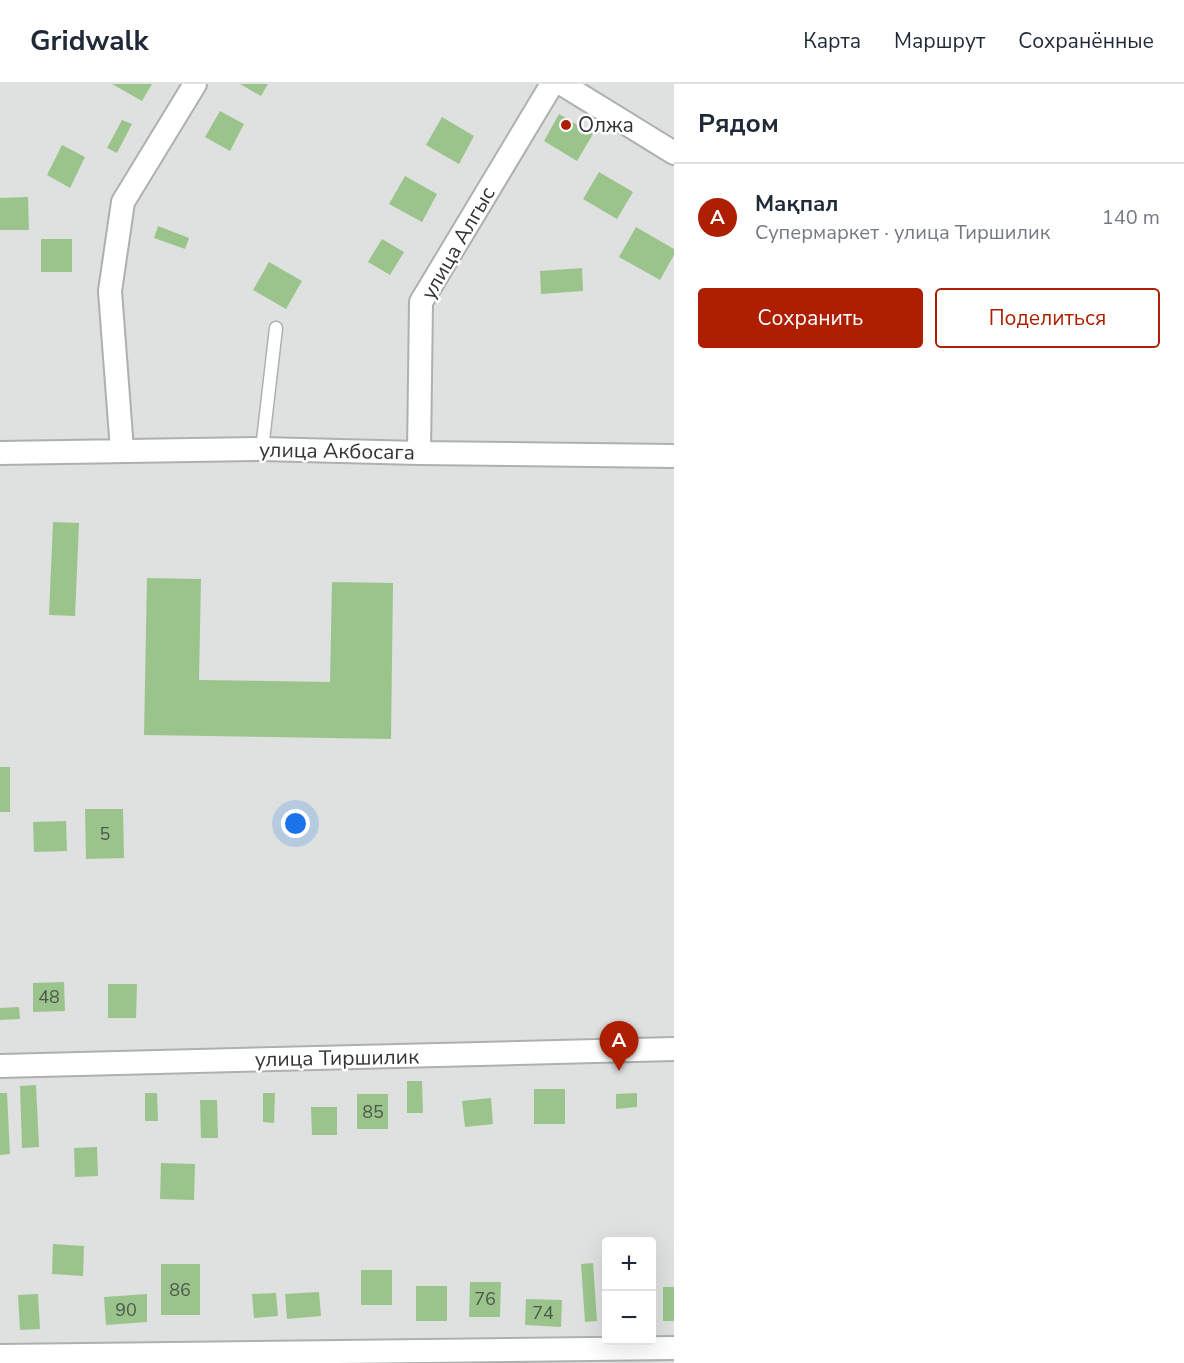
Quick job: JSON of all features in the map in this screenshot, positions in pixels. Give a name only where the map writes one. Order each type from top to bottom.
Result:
[{"type":"street","points":[[122,450],[110,291],[123,202],[195,84]]},
{"type":"street","name":"улица Алгыс","points":[[419,453],[421,302],[552,84]]},
{"type":"street","points":[[562,84],[674,153]]},
{"type":"street","name":"улица Акбосага","points":[[0,453],[262,449],[674,456]]},
{"type":"street","name":"улица Тиршилик","points":[[0,1066],[674,1049]]},
{"type":"street","points":[[0,1356],[674,1348]]},
{"type":"lane","points":[[262,449],[276,328]]},
{"type":"building","points":[[112,84],[152,84],[142,101]]},
{"type":"building","points":[[240,84],[268,84],[261,96]]},
{"type":"building","points":[[220,111],[244,124],[230,151],[205,137]]},
{"type":"building","points":[[559,114],[593,134],[577,161],[544,141]]},
{"type":"building","points":[[442,117],[474,136],[459,164],[426,145]]},
{"type":"building","points":[[122,120],[132,124],[117,153],[107,148]]},
{"type":"building","points":[[62,145],[85,157],[70,188],[47,175]]},
{"type":"building","points":[[599,172],[633,192],[617,219],[583,199]]},
{"type":"building","points":[[405,176],[437,194],[422,222],[389,204]]},
{"type":"building","points":[[28,197],[29,230],[0,230],[0,198]]},
{"type":"building","points":[[158,226],[189,238],[185,249],[154,238]]},
{"type":"building","points":[[636,227],[674,249],[674,255],[660,280],[619,257]]},
{"type":"building","points":[[41,239],[72,239],[72,272],[41,272]]},
{"type":"building","points":[[382,239],[404,252],[390,275],[368,262]]},
{"type":"building","points":[[269,262],[302,281],[286,309],[253,290]]},
{"type":"building","points":[[582,268],[583,291],[541,294],[540,271]]},
{"type":"building","points":[[53,522],[79,523],[75,616],[49,615]]},
{"type":"building","points":[[147,578],[201,579],[199,680],[330,682],[332,582],[393,583],[391,739],[144,735]]},
{"type":"building","points":[[0,767],[10,767],[10,812],[0,812]]},
{"type":"building","points":[[85,809],[123,809],[124,858],[86,859]]},
{"type":"building","points":[[66,821],[67,851],[34,852],[33,822]]},
{"type":"building","points":[[64,982],[65,1011],[33,1012],[33,983]]},
{"type":"building","points":[[108,984],[137,984],[136,1018],[108,1018]]},
{"type":"building","points":[[19,1007],[20,1019],[0,1020],[0,1008]]},
{"type":"building","points":[[407,1081],[422,1081],[423,1113],[407,1113]]},
{"type":"building","points":[[36,1085],[39,1147],[22,1148],[20,1086]]},
{"type":"building","points":[[534,1089],[565,1089],[565,1124],[534,1124]]},
{"type":"building","points":[[0,1093],[7,1093],[10,1154],[0,1155]]},
{"type":"building","points":[[145,1093],[157,1093],[158,1121],[145,1121]]},
{"type":"building","points":[[263,1093],[275,1093],[274,1123],[263,1122]]},
{"type":"building","points":[[637,1093],[637,1107],[616,1109],[616,1094]]},
{"type":"building","points":[[357,1094],[388,1094],[388,1129],[357,1129]]},
{"type":"building","points":[[491,1098],[493,1124],[465,1127],[462,1101]]},
{"type":"building","points":[[200,1100],[217,1100],[218,1138],[201,1138]]},
{"type":"building","points":[[311,1107],[337,1107],[337,1135],[312,1135]]},
{"type":"building","points":[[97,1147],[98,1176],[75,1177],[74,1148]]},
{"type":"building","points":[[161,1163],[195,1164],[194,1200],[160,1199]]},
{"type":"building","points":[[53,1244],[84,1246],[83,1276],[52,1274]]},
{"type":"building","points":[[593,1263],[597,1321],[585,1322],[581,1264]]},
{"type":"building","points":[[161,1264],[200,1264],[200,1315],[161,1315]]},
{"type":"building","points":[[361,1270],[392,1270],[392,1305],[361,1305]]},
{"type":"building","points":[[470,1282],[501,1282],[500,1317],[469,1317]]},
{"type":"building","points":[[416,1286],[447,1286],[447,1321],[416,1321]]},
{"type":"building","points":[[663,1287],[674,1287],[674,1321],[663,1321]]},
{"type":"building","points":[[319,1292],[321,1316],[287,1319],[285,1294]]},
{"type":"building","points":[[276,1293],[278,1316],[254,1318],[252,1294]]},
{"type":"building","points":[[38,1294],[40,1329],[20,1330],[18,1295]]},
{"type":"building","points":[[147,1294],[147,1322],[106,1325],[104,1297]]},
{"type":"building","points":[[526,1299],[562,1300],[561,1327],[525,1325]]},
{"type":"place","name":"Олжа","points":[[566,125]]},
{"type":"place","name":"Мақпал","points":[[619,1071]]}]
